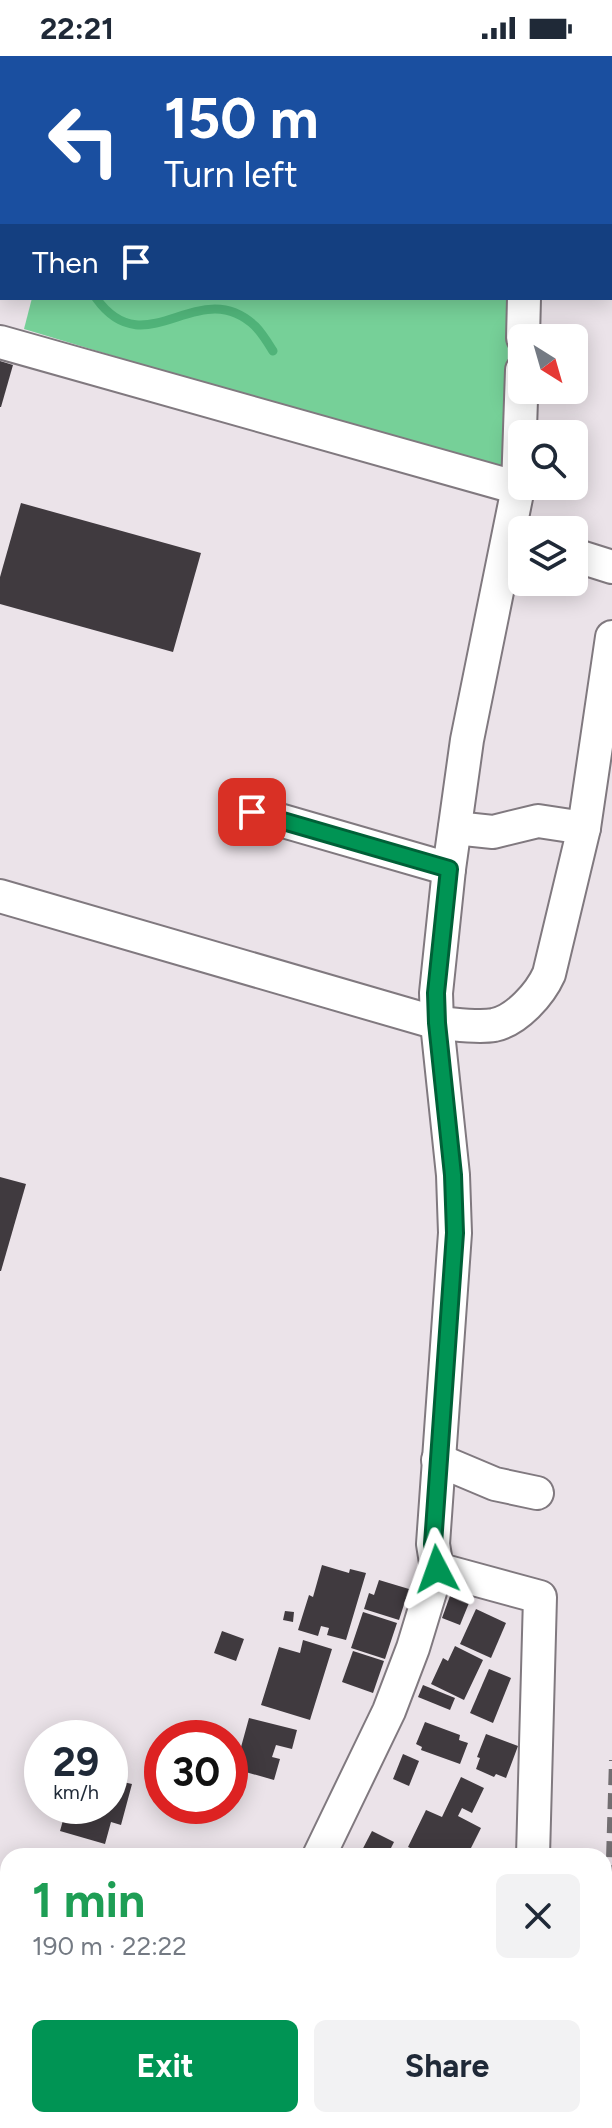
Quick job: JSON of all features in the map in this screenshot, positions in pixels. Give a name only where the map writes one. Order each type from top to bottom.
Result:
[{"type":"street","points":[[523,324],[524,300]]},
{"type":"street","points":[[0,342],[508,485]]},
{"type":"street","points":[[588,559],[612,567]]},
{"type":"street","points":[[323,1848],[389,1711],[413,1648],[437,1569],[433,1544],[455,1233],[453,1175],[436,993],[467,740],[508,567]]},
{"type":"street","points":[[0,896],[437,1023],[493,1025],[505,1021],[543,986],[549,974],[584,828],[612,637]]},
{"type":"street","points":[[252,812],[449,869]]},
{"type":"street","points":[[455,828],[493,832],[538,821],[584,828]]},
{"type":"street","points":[[438,1460],[495,1484],[537,1493]]},
{"type":"street","points":[[437,1569],[540,1597],[533,1848]]},
{"type":"green space","points":[[31,300],[508,300],[507,474],[24,329]]},
{"type":"building","points":[[0,361],[13,365],[1,407],[0,407]]},
{"type":"building","points":[[21,503],[201,553],[173,652],[0,604],[0,577]]},
{"type":"building","points":[[0,1177],[26,1184],[1,1271],[0,1271]]},
{"type":"building","points":[[322,1565],[349,1573],[350,1569],[366,1573],[346,1640],[327,1635],[329,1628],[321,1626],[318,1636],[298,1630],[309,1595],[313,1597]]},
{"type":"building","points":[[379,1580],[409,1589],[399,1620],[364,1609],[369,1593],[374,1595]]},
{"type":"building","points":[[450,1596],[469,1603],[460,1625],[442,1618]]},
{"type":"building","points":[[476,1609],[506,1623],[491,1658],[460,1644]]},
{"type":"building","points":[[285,1611],[294,1612],[293,1622],[283,1620]]},
{"type":"building","points":[[363,1612],[397,1623],[385,1659],[351,1648]]},
{"type":"building","points":[[222,1631],[244,1639],[236,1661],[214,1653]]},
{"type":"building","points":[[303,1640],[332,1649],[310,1720],[261,1705],[279,1647],[300,1653]]},
{"type":"building","points":[[455,1646],[483,1660],[464,1700],[431,1684],[443,1658],[448,1661]]},
{"type":"building","points":[[353,1651],[384,1661],[373,1693],[342,1682]]},
{"type":"building","points":[[489,1669],[511,1678],[493,1723],[470,1713]]},
{"type":"building","points":[[423,1685],[455,1698],[450,1710],[418,1697]]},
{"type":"building","points":[[249,1718],[297,1730],[292,1749],[276,1745],[272,1757],[280,1759],[274,1780],[248,1773]]},
{"type":"building","points":[[425,1722],[460,1735],[459,1740],[468,1743],[460,1764],[421,1750],[422,1747],[416,1744]]},
{"type":"building","points":[[486,1734],[518,1746],[506,1778],[496,1774],[494,1777],[476,1769]]},
{"type":"building","points":[[403,1754],[419,1761],[409,1786],[393,1779]]},
{"type":"building","points":[[461,1777],[484,1788],[472,1813],[462,1808],[458,1816],[481,1828],[471,1848],[408,1847],[426,1810],[442,1817]]},
{"type":"building","points":[[62,1824],[110,1824],[105,1844],[60,1831]]},
{"type":"building","points":[[372,1831],[394,1842],[391,1848],[363,1848]]},
{"type":"waterway","points":[[98,300],[115,317],[134,324],[153,324],[213,309],[234,312],[255,326],[273,351]]},
{"type":"railway","points":[[609,1848],[612,1760]]},
{"type":"route","points":[[252,812],[449,869],[436,993],[453,1175],[455,1233],[433,1544],[437,1569]]}]
